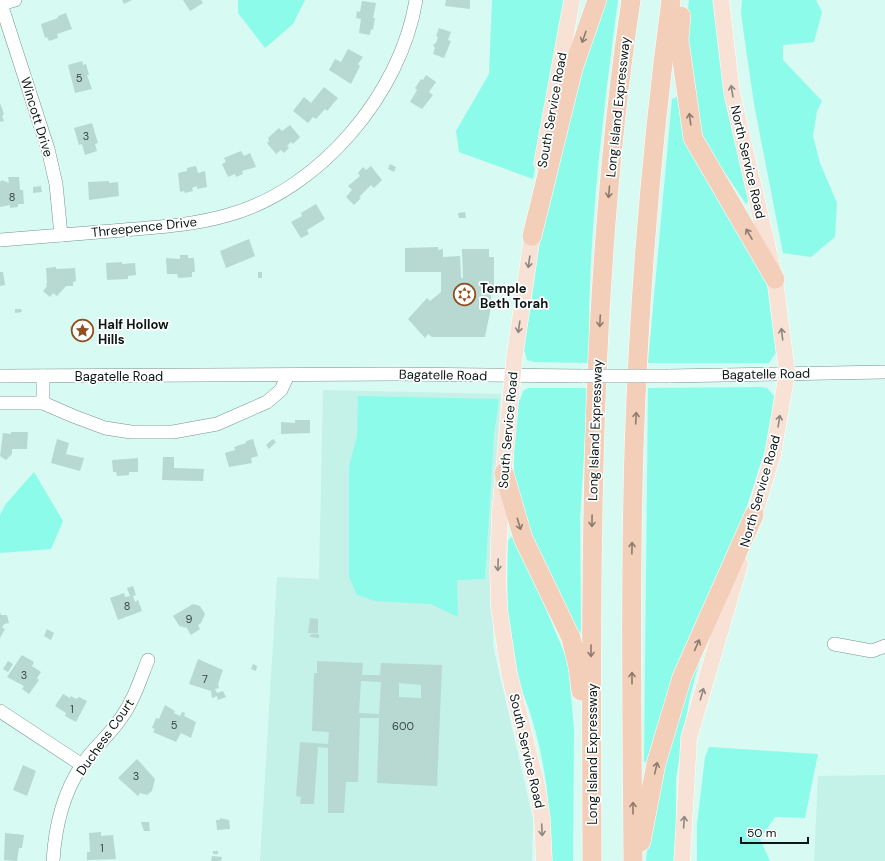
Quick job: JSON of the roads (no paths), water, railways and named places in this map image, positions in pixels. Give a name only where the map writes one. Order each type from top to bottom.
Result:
[{"type":"highway","points":[[532,236],[573,69],[597,0]]},
{"type":"highway","name":"Long Island Expressway","points":[[591,861],[591,573],[593,446],[609,192],[621,70],[631,0]]},
{"type":"highway","points":[[633,861],[632,574],[634,448],[650,195],[661,74],[671,0]]},
{"type":"highway","points":[[682,0],[679,40],[693,138],[775,279]]},
{"type":"highway","points":[[504,473],[523,538],[571,638],[578,667],[591,861]]},
{"type":"highway","points":[[638,861],[656,764],[682,677],[754,515]]},
{"type":"main road","name":"South Service Road","points":[[544,861],[542,818],[537,786],[509,673],[499,608],[498,570],[512,376],[546,136],[572,0]]},
{"type":"main road","name":"North Service Road","points":[[682,861],[689,738],[773,454],[787,373],[775,279],[732,93],[721,0]]},
{"type":"street","points":[[1,2],[15,0]]},
{"type":"street","name":"Threepence Drive","points":[[0,240],[184,225],[221,217],[259,204],[294,183],[342,143],[364,119],[383,90],[397,62],[407,39],[416,0]]},
{"type":"street","name":"Wincott Drive","points":[[1,2],[48,149],[56,184],[61,235]]},
{"type":"street","name":"Bagatelle Road","points":[[0,376],[669,376],[885,372]]},
{"type":"street","points":[[0,403],[43,403],[105,428],[131,432],[173,432],[216,424],[267,402],[281,390],[288,375]]},
{"type":"street","points":[[43,376],[43,403]]},
{"type":"street","points":[[834,644],[872,652],[885,646]]},
{"type":"street","name":"Duchess Court","points":[[53,861],[57,825],[63,805],[82,765],[121,718],[135,695],[148,660]]},
{"type":"street","points":[[0,711],[82,765]]},
{"type":"place","name":"Temple Beth Torah","points":[[464,295]]},
{"type":"place","name":"Half Hollow Hills","points":[[82,331]]}]
